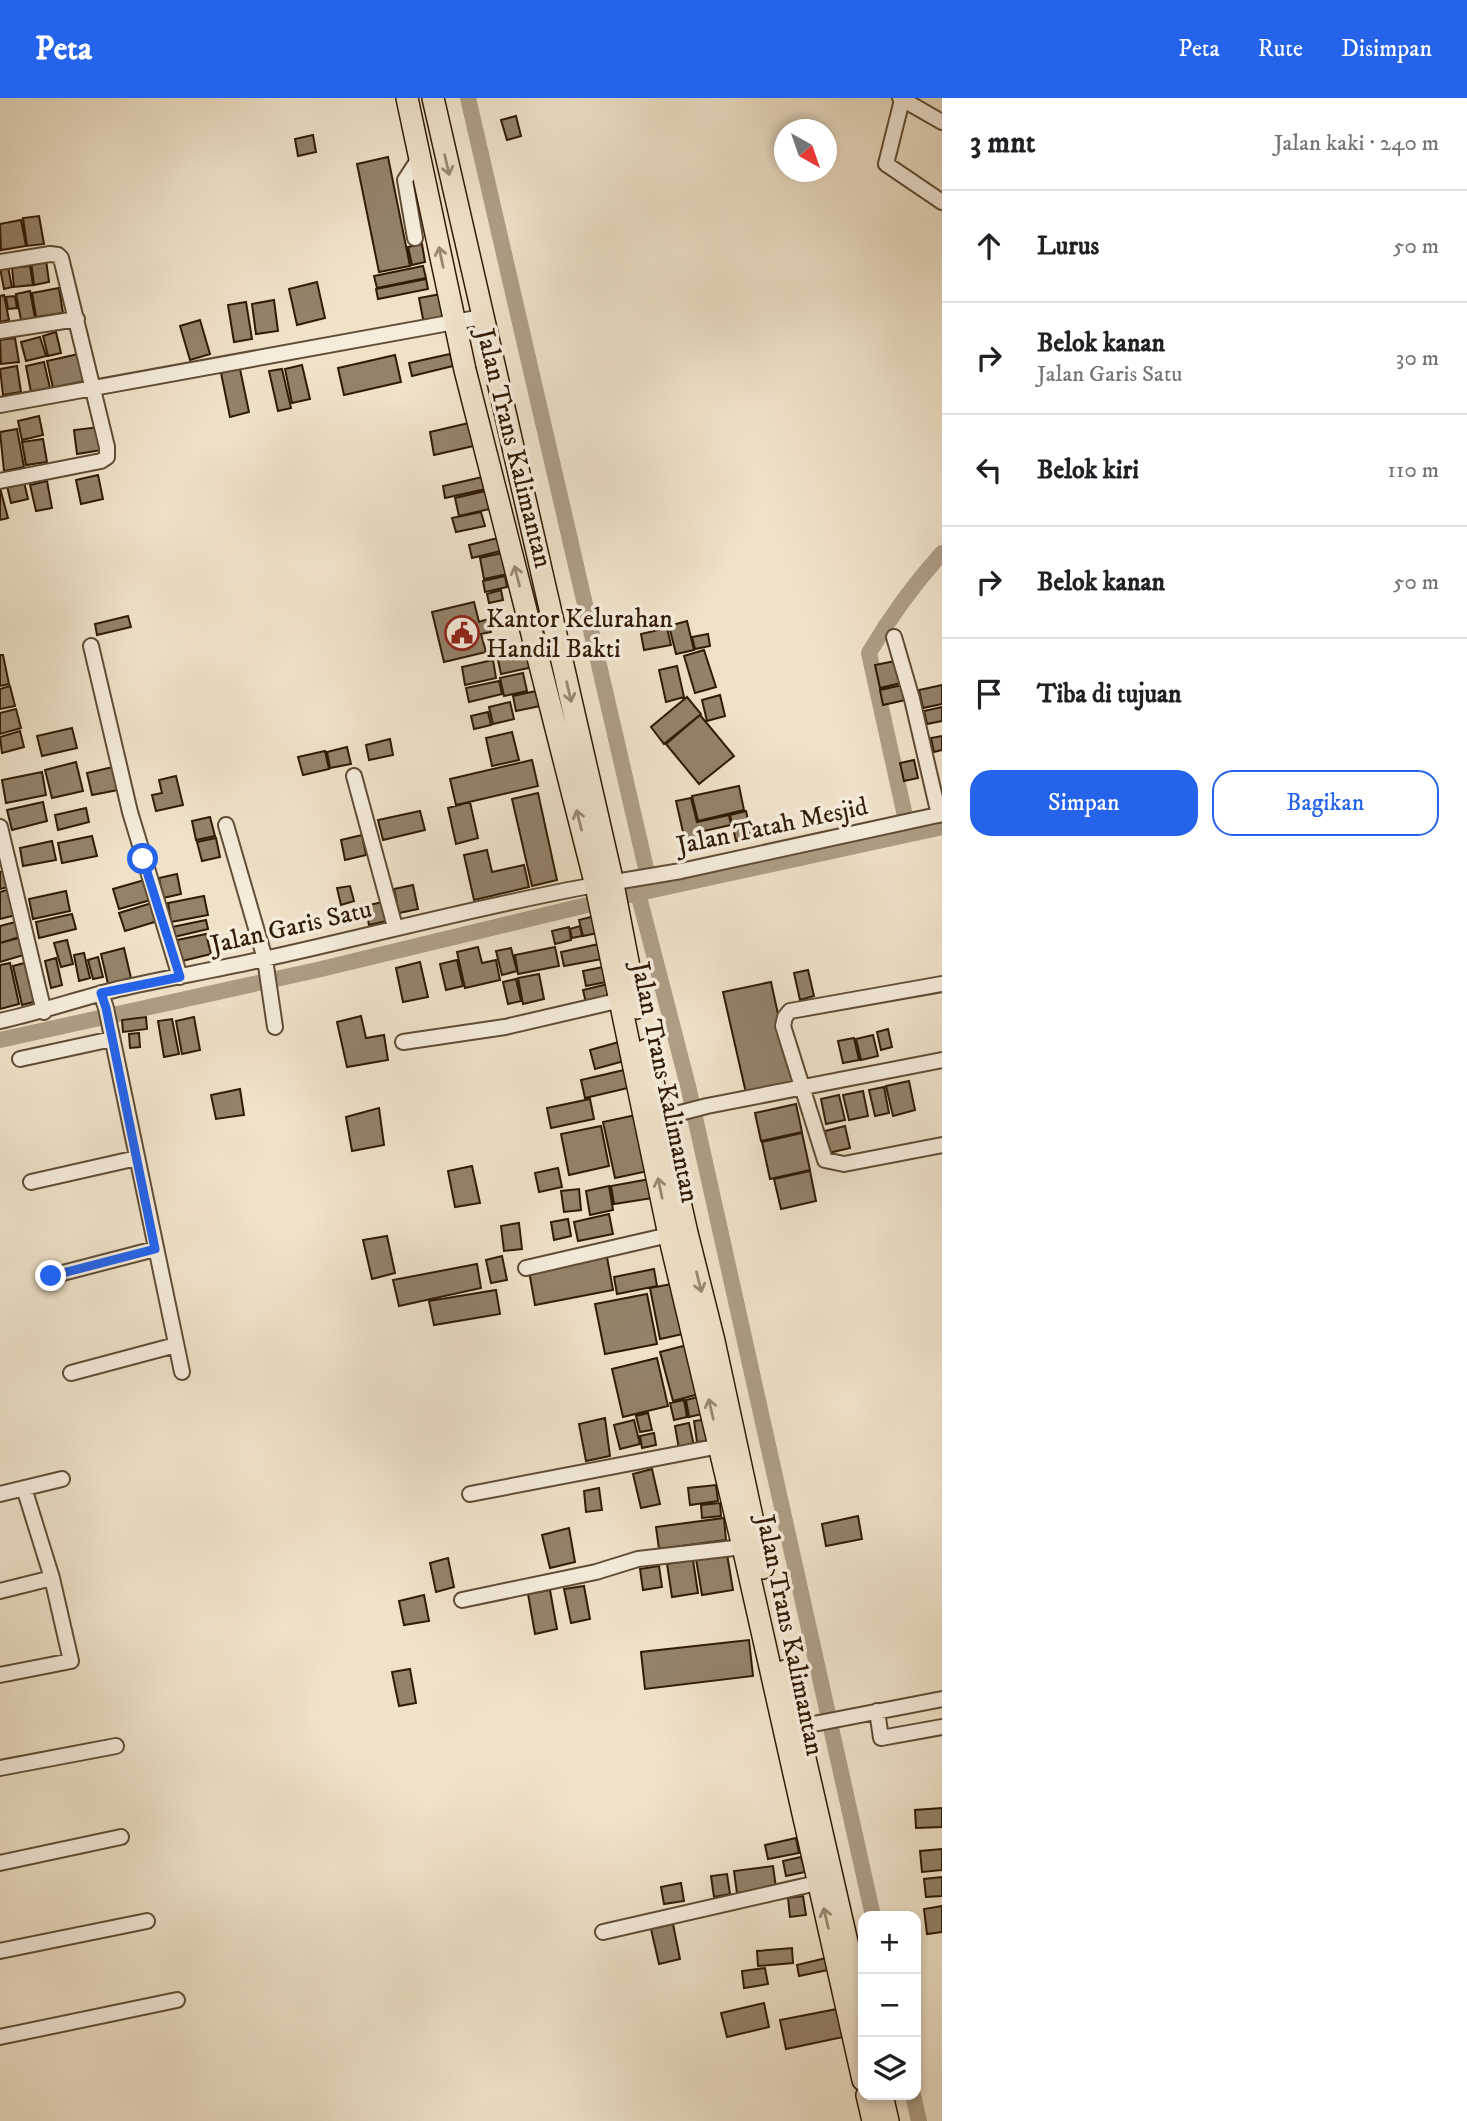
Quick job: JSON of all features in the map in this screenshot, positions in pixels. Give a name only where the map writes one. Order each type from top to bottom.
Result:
[{"type":"highway","name":"Jalan Trans Kalimantan","points":[[407,98],[466,370],[604,883]]},
{"type":"highway","name":"Jalan Trans Kalimantan","points":[[433,98],[494,363],[614,932],[670,1117],[720,1446],[858,2059]]},
{"type":"highway","points":[[466,370],[494,363]]},
{"type":"highway","name":"Jalan Trans Kalimantan","points":[[614,932],[621,1000],[670,1236],[705,1343],[798,1727],[858,1990]]},
{"type":"highway","points":[[868,2100],[873,2121]]},
{"type":"highway","points":[[883,2100],[888,2121]]},
{"type":"street","points":[[942,122],[901,99],[886,164],[942,202]]},
{"type":"street","points":[[415,238],[405,180],[420,157]]},
{"type":"street","points":[[0,262],[58,255],[65,269],[107,447],[107,457],[92,464],[0,481]]},
{"type":"street","points":[[0,405],[456,324],[482,317]]},
{"type":"street","points":[[0,331],[76,319]]},
{"type":"street","points":[[894,637],[940,814]]},
{"type":"street","points":[[92,646],[130,812],[180,977]]},
{"type":"street","points":[[354,776],[395,927]]},
{"type":"street","name":"Jalan Tatah Mesjid","points":[[604,883],[672,872],[940,814]]},
{"type":"street","points":[[226,825],[266,965],[275,1027]]},
{"type":"street","points":[[0,827],[44,1012]]},
{"type":"street","name":"Jalan Garis Satu","points":[[0,1021],[44,1012],[101,993],[180,977],[266,965],[395,927],[604,883]]},
{"type":"street","points":[[942,984],[790,1011],[783,1026],[825,1160],[844,1164],[942,1145]]},
{"type":"street","points":[[101,993],[182,1372]]},
{"type":"street","points":[[404,1042],[505,1027],[621,1000]]},
{"type":"street","points":[[20,1059],[111,1032]]},
{"type":"street","points":[[670,1117],[801,1087],[942,1060]]},
{"type":"street","points":[[32,1182],[137,1158]]},
{"type":"street","points":[[526,1268],[670,1236]]},
{"type":"street","points":[[51,1276],[155,1249]]},
{"type":"street","points":[[71,1373],[176,1345]]},
{"type":"street","points":[[470,1494],[720,1446]]},
{"type":"street","points":[[0,1494],[62,1479]]},
{"type":"street","points":[[0,1675],[71,1661],[52,1578],[24,1488]]},
{"type":"street","points":[[462,1600],[596,1572],[638,1559],[743,1547]]},
{"type":"street","points":[[0,1591],[52,1578]]},
{"type":"street","points":[[798,1727],[942,1699]]},
{"type":"street","points":[[877,1711],[881,1738],[942,1727]]},
{"type":"street","points":[[0,1768],[116,1746]]},
{"type":"street","points":[[0,1863],[121,1837]]},
{"type":"street","points":[[603,1932],[817,1883]]},
{"type":"street","points":[[0,1951],[146,1921]]},
{"type":"street","points":[[0,2037],[177,2000]]},
{"type":"building","points":[[516,116],[521,136],[507,140],[501,120]]},
{"type":"building","points":[[313,135],[316,152],[298,156],[295,139]]},
{"type":"building","points":[[388,157],[410,266],[379,272],[357,164]]},
{"type":"building","points":[[39,216],[44,244],[27,246],[23,218]]},
{"type":"building","points":[[21,220],[26,246],[1,250],[0,224]]},
{"type":"building","points":[[422,244],[425,262],[412,265],[408,247]]},
{"type":"building","points":[[46,260],[49,282],[34,285],[31,262]]},
{"type":"building","points":[[30,266],[33,285],[14,287],[12,268]]},
{"type":"building","points":[[423,266],[426,278],[377,288],[374,276]]},
{"type":"building","points":[[8,267],[12,287],[4,289],[0,268]]},
{"type":"building","points":[[426,279],[428,289],[378,299],[376,289]]},
{"type":"building","points":[[317,282],[325,318],[297,325],[289,289]]},
{"type":"building","points":[[59,288],[63,313],[36,317],[32,293]]},
{"type":"building","points":[[30,291],[35,318],[21,320],[16,294]]},
{"type":"building","points":[[441,294],[446,320],[424,324],[419,298]]},
{"type":"building","points":[[4,295],[9,320],[0,322],[0,296]]},
{"type":"building","points":[[15,296],[17,308],[8,309],[6,297]]},
{"type":"building","points":[[274,300],[278,331],[256,334],[252,304]]},
{"type":"building","points":[[246,302],[252,339],[234,342],[228,305]]},
{"type":"building","points":[[200,320],[210,354],[190,360],[180,326]]},
{"type":"building","points":[[56,332],[61,353],[48,356],[43,336]]},
{"type":"building","points":[[40,337],[46,356],[26,361],[21,342]]},
{"type":"building","points":[[15,338],[19,362],[1,364],[0,340]]},
{"type":"building","points":[[83,353],[89,380],[53,388],[47,361]]},
{"type":"building","points":[[450,354],[453,366],[412,376],[409,363]]},
{"type":"building","points":[[395,355],[401,382],[344,395],[338,368]]},
{"type":"building","points":[[44,362],[50,388],[31,392],[26,366]]},
{"type":"building","points":[[302,365],[310,399],[292,403],[285,369]]},
{"type":"building","points":[[17,366],[21,392],[3,395],[0,369]]},
{"type":"building","points":[[240,369],[249,412],[230,417],[221,373]]},
{"type":"building","points":[[282,369],[291,408],[278,411],[269,371]]},
{"type":"building","points":[[39,416],[43,435],[22,440],[18,421]]},
{"type":"building","points":[[473,422],[478,445],[434,455],[430,432]]},
{"type":"building","points":[[99,427],[102,450],[77,454],[74,430]]},
{"type":"building","points":[[17,429],[24,467],[4,471],[0,432]]},
{"type":"building","points":[[43,439],[47,462],[26,465],[22,442]]},
{"type":"building","points":[[98,475],[103,499],[81,504],[76,480]]},
{"type":"building","points":[[487,476],[490,488],[445,498],[443,486]]},
{"type":"building","points":[[47,481],[52,508],[36,511],[30,485]]},
{"type":"building","points":[[24,482],[28,499],[11,503],[7,486]]},
{"type":"building","points":[[0,488],[8,518],[0,520]]},
{"type":"building","points":[[490,490],[494,508],[459,516],[455,498]]},
{"type":"building","points":[[481,512],[485,526],[456,532],[452,518]]},
{"type":"building","points":[[502,537],[505,550],[472,558],[469,545]]},
{"type":"building","points":[[507,552],[512,573],[484,579],[480,558]]},
{"type":"building","points":[[505,576],[507,587],[485,592],[483,581]]},
{"type":"building","points":[[501,590],[503,600],[489,603],[487,594]]},
{"type":"building","name":"Kantor Kelurahan Handil Bakti","points":[[474,602],[479,622],[488,619],[491,632],[481,634],[486,652],[444,662],[432,612]]},
{"type":"building","points":[[128,616],[131,627],[97,635],[95,624]]},
{"type":"building","points":[[687,621],[694,650],[676,654],[669,626]]},
{"type":"building","points":[[667,628],[671,645],[644,650],[641,634]]},
{"type":"building","points":[[708,634],[710,646],[695,649],[692,637]]},
{"type":"building","points":[[529,648],[533,667],[501,674],[497,655]]},
{"type":"building","points":[[704,650],[716,687],[695,693],[684,656]]},
{"type":"building","points":[[0,655],[3,655],[9,684],[0,686]]},
{"type":"building","points":[[493,660],[496,678],[465,685],[462,667]]},
{"type":"building","points":[[900,660],[905,682],[880,688],[875,665]]},
{"type":"building","points":[[677,666],[684,697],[666,702],[659,670]]},
{"type":"building","points":[[523,673],[527,691],[504,696],[500,678]]},
{"type":"building","points":[[499,681],[502,694],[469,702],[466,688]]},
{"type":"building","points":[[907,684],[910,699],[883,705],[880,690]]},
{"type":"building","points":[[942,685],[942,704],[923,708],[919,690]]},
{"type":"building","points":[[10,686],[15,706],[0,709],[0,689]]},
{"type":"building","points":[[536,691],[540,706],[516,711],[513,696]]},
{"type":"building","points":[[720,695],[725,716],[707,721],[702,700]]},
{"type":"building","points":[[687,697],[701,714],[664,744],[651,727]]},
{"type":"building","points":[[510,702],[514,719],[493,724],[489,707]]},
{"type":"building","points":[[942,707],[942,721],[927,724],[924,711]]},
{"type":"building","points":[[16,709],[21,728],[0,734],[0,713]]},
{"type":"building","points":[[488,712],[491,725],[474,729],[471,716]]},
{"type":"building","points":[[700,715],[734,756],[699,784],[666,744]]},
{"type":"building","points":[[72,728],[77,748],[42,756],[37,736]]},
{"type":"building","points":[[20,731],[24,747],[2,753],[0,737]]},
{"type":"building","points":[[512,732],[519,760],[492,766],[486,738]]},
{"type":"building","points":[[942,736],[942,750],[934,752],[931,738]]},
{"type":"building","points":[[390,739],[393,755],[369,760],[366,745]]},
{"type":"building","points":[[347,747],[351,764],[330,768],[327,752]]},
{"type":"building","points":[[325,751],[329,769],[303,775],[298,757]]},
{"type":"building","points":[[532,760],[538,786],[456,805],[450,779]]},
{"type":"building","points":[[914,760],[918,778],[904,781],[900,763]]},
{"type":"building","points":[[76,762],[83,791],[52,798],[45,770]]},
{"type":"building","points":[[113,767],[118,790],[92,795],[87,773]]},
{"type":"building","points":[[42,772],[46,795],[6,803],[2,780]]},
{"type":"building","points":[[176,776],[183,805],[156,811],[152,795],[162,793],[159,780]]},
{"type":"building","points":[[739,786],[744,810],[698,821],[692,796]]},
{"type":"building","points":[[538,793],[557,880],[532,886],[512,799]]},
{"type":"building","points":[[691,798],[697,822],[729,815],[731,825],[699,832],[700,837],[685,841],[676,801]]},
{"type":"building","points":[[43,802],[47,821],[12,830],[7,810]]},
{"type":"building","points":[[470,802],[478,838],[456,844],[448,808]]},
{"type":"building","points":[[86,808],[89,822],[58,830],[55,815]]},
{"type":"building","points":[[420,811],[425,830],[383,840],[378,820]]},
{"type":"building","points":[[746,811],[752,838],[736,841],[730,815]]},
{"type":"building","points":[[210,817],[215,836],[196,840],[192,821]]},
{"type":"building","points":[[362,835],[366,855],[345,860],[341,840]]},
{"type":"building","points":[[92,836],[97,856],[62,863],[58,843]]},
{"type":"building","points":[[216,838],[220,857],[202,861],[197,842]]},
{"type":"building","points":[[52,841],[56,860],[23,866],[20,848]]},
{"type":"building","points":[[487,850],[492,872],[524,865],[529,887],[474,900],[464,855]]},
{"type":"building","points":[[7,870],[11,886],[0,889],[0,872]]},
{"type":"building","points":[[177,874],[181,894],[163,898],[159,878]]},
{"type":"building","points":[[148,879],[154,899],[119,909],[113,889]]},
{"type":"building","points":[[413,885],[418,909],[399,913],[394,889]]},
{"type":"building","points":[[350,886],[354,901],[341,905],[337,888]]},
{"type":"building","points":[[10,889],[16,915],[0,919],[0,892]]},
{"type":"building","points":[[66,891],[70,911],[33,919],[29,899]]},
{"type":"building","points":[[204,896],[208,915],[171,922],[168,903]]},
{"type":"building","points":[[387,901],[391,920],[369,925],[365,906]]},
{"type":"building","points":[[155,902],[161,920],[125,931],[119,913]]},
{"type":"building","points":[[72,914],[76,929],[39,938],[36,922]]},
{"type":"building","points":[[599,915],[602,932],[583,936],[579,920]]},
{"type":"building","points":[[206,920],[208,929],[174,937],[172,927]]},
{"type":"building","points":[[19,921],[23,936],[0,943],[0,926]]},
{"type":"building","points":[[580,926],[582,936],[572,938],[570,929]]},
{"type":"building","points":[[569,927],[571,940],[555,944],[552,931]]},
{"type":"building","points":[[206,934],[211,954],[182,961],[177,940]]},
{"type":"building","points":[[26,936],[30,953],[0,962],[0,943]]},
{"type":"building","points":[[67,940],[73,964],[61,967],[54,943]]},
{"type":"building","points":[[599,944],[602,959],[564,966],[561,952]]},
{"type":"building","points":[[478,947],[482,963],[496,960],[500,980],[465,988],[457,952]]},
{"type":"building","points":[[555,947],[559,966],[518,974],[515,955]]},
{"type":"building","points":[[124,948],[131,978],[108,984],[101,954]]},
{"type":"building","points":[[511,948],[517,971],[502,975],[496,951]]},
{"type":"building","points":[[84,953],[90,978],[79,981],[74,955]]},
{"type":"building","points":[[98,957],[103,977],[93,979],[88,960]]},
{"type":"building","points":[[56,958],[62,985],[51,988],[45,961]]},
{"type":"building","points":[[457,960],[463,986],[446,990],[440,964]]},
{"type":"building","points":[[32,961],[41,1000],[22,1005],[13,966]]},
{"type":"building","points":[[420,962],[428,997],[403,1002],[396,968]]},
{"type":"building","points":[[10,963],[19,1004],[0,1009],[0,965]]},
{"type":"building","points":[[608,966],[611,981],[586,986],[583,971]]},
{"type":"building","points":[[808,970],[814,996],[800,1000],[794,973]]},
{"type":"building","points":[[539,974],[544,999],[523,1004],[518,978]]},
{"type":"building","points":[[516,979],[521,1001],[508,1004],[503,982]]},
{"type":"building","points":[[771,982],[793,1083],[746,1093],[723,992]]},
{"type":"building","points":[[612,983],[615,996],[586,1003],[583,990]]},
{"type":"building","points":[[361,1016],[366,1038],[384,1035],[388,1060],[347,1067],[337,1022]]},
{"type":"building","points":[[146,1017],[147,1029],[123,1032],[122,1020]]},
{"type":"building","points":[[194,1017],[200,1050],[182,1054],[176,1021]]},
{"type":"building","points":[[172,1019],[179,1054],[164,1057],[158,1021]]},
{"type":"building","points":[[888,1029],[892,1047],[881,1050],[877,1032]]},
{"type":"building","points":[[139,1033],[140,1047],[130,1048],[129,1034]]},
{"type":"building","points":[[873,1035],[878,1056],[861,1060],[856,1039]]},
{"type":"building","points":[[854,1038],[859,1060],[843,1063],[838,1041]]},
{"type":"building","points":[[619,1042],[624,1061],[595,1069],[590,1050]]},
{"type":"building","points":[[624,1070],[628,1088],[585,1098],[581,1080]]},
{"type":"building","points":[[909,1081],[915,1110],[893,1116],[886,1086]]},
{"type":"building","points":[[884,1087],[889,1113],[875,1116],[869,1090]]},
{"type":"building","points":[[240,1089],[244,1115],[216,1119],[211,1095]]},
{"type":"building","points":[[863,1091],[868,1116],[849,1120],[843,1095]]},
{"type":"building","points":[[839,1095],[845,1120],[826,1124],[821,1099]]},
{"type":"building","points":[[590,1099],[594,1119],[551,1128],[547,1108]]},
{"type":"building","points":[[796,1104],[802,1132],[761,1141],[755,1113]]},
{"type":"building","points":[[379,1108],[384,1145],[352,1151],[346,1117]]},
{"type":"building","points":[[636,1115],[648,1171],[615,1178],[603,1122]]},
{"type":"building","points":[[601,1126],[609,1166],[569,1175],[561,1134]]},
{"type":"building","points":[[845,1126],[850,1148],[829,1153],[825,1131]]},
{"type":"building","points":[[802,1133],[810,1170],[770,1179],[762,1142]]},
{"type":"building","points":[[472,1166],[480,1203],[455,1207],[448,1171]]},
{"type":"building","points":[[558,1168],[562,1187],[539,1192],[535,1173]]},
{"type":"building","points":[[810,1171],[816,1201],[781,1209],[774,1179]]},
{"type":"building","points":[[650,1179],[653,1198],[614,1204],[611,1186]]},
{"type":"building","points":[[609,1186],[613,1210],[590,1215],[586,1191]]},
{"type":"building","points":[[579,1189],[581,1210],[564,1212],[561,1191]]},
{"type":"building","points":[[609,1214],[613,1234],[578,1241],[574,1222]]},
{"type":"building","points":[[568,1219],[571,1236],[554,1240],[551,1222]]},
{"type":"building","points":[[519,1223],[522,1249],[504,1251],[501,1226]]},
{"type":"building","points":[[387,1236],[395,1273],[372,1279],[363,1240]]},
{"type":"building","points":[[502,1256],[507,1280],[491,1283],[486,1260]]},
{"type":"building","points":[[607,1257],[613,1290],[535,1305],[529,1271]]},
{"type":"building","points":[[477,1264],[481,1288],[399,1306],[393,1280]]},
{"type":"building","points":[[654,1269],[657,1286],[617,1294],[614,1277]]},
{"type":"building","points":[[672,1284],[683,1334],[660,1339],[650,1288]]},
{"type":"building","points":[[496,1290],[500,1314],[434,1325],[429,1301]]},
{"type":"building","points":[[647,1294],[657,1344],[605,1354],[595,1304]]},
{"type":"building","points":[[687,1345],[699,1394],[673,1401],[660,1352]]},
{"type":"building","points":[[657,1358],[668,1406],[623,1417],[612,1369]]},
{"type":"building","points":[[702,1396],[706,1413],[689,1417],[686,1400]]},
{"type":"building","points":[[684,1400],[687,1417],[674,1420],[670,1403]]},
{"type":"building","points":[[648,1413],[652,1430],[640,1432],[636,1416]]},
{"type":"building","points":[[605,1418],[610,1456],[586,1461],[579,1424]]},
{"type":"building","points":[[709,1419],[712,1440],[697,1442],[694,1421]]},
{"type":"building","points":[[634,1420],[640,1444],[620,1449],[614,1425]]},
{"type":"building","points":[[689,1423],[694,1446],[679,1449],[675,1426]]},
{"type":"building","points":[[654,1433],[656,1445],[642,1448],[640,1436]]},
{"type":"building","points":[[652,1469],[660,1504],[641,1508],[633,1474]]},
{"type":"building","points":[[716,1485],[718,1501],[690,1505],[688,1488]]},
{"type":"building","points":[[599,1488],[602,1510],[586,1512],[584,1491]]},
{"type":"building","points":[[720,1503],[721,1516],[702,1518],[701,1505]]},
{"type":"building","points":[[858,1516],[862,1539],[826,1546],[822,1524]]},
{"type":"building","points":[[724,1518],[726,1540],[659,1549],[656,1527]]},
{"type":"building","points":[[569,1528],[575,1562],[550,1568],[542,1535]]},
{"type":"building","points":[[727,1554],[733,1590],[702,1595],[696,1559]]},
{"type":"building","points":[[448,1558],[454,1587],[436,1592],[430,1563]]},
{"type":"building","points":[[693,1560],[698,1593],[672,1597],[667,1564]]},
{"type":"building","points":[[659,1566],[662,1587],[643,1590],[640,1569]]},
{"type":"building","points":[[584,1586],[590,1619],[571,1623],[564,1589]]},
{"type":"building","points":[[550,1590],[557,1629],[535,1634],[528,1594]]},
{"type":"building","points":[[424,1595],[429,1621],[404,1625],[399,1601]]},
{"type":"building","points":[[749,1640],[753,1676],[645,1689],[641,1652]]},
{"type":"building","points":[[410,1669],[416,1703],[399,1706],[392,1672]]},
{"type":"building","points":[[942,1808],[942,1827],[916,1828],[915,1810]]},
{"type":"building","points":[[796,1838],[799,1853],[768,1859],[765,1845]]},
{"type":"building","points":[[942,1849],[942,1870],[922,1872],[920,1851]]},
{"type":"building","points":[[801,1857],[805,1872],[786,1876],[783,1861]]},
{"type":"building","points":[[773,1866],[776,1888],[737,1893],[734,1871]]},
{"type":"building","points":[[727,1874],[730,1894],[714,1897],[711,1876]]},
{"type":"building","points":[[942,1877],[942,1896],[926,1897],[924,1879]]},
{"type":"building","points":[[681,1883],[684,1901],[664,1904],[661,1887]]},
{"type":"building","points":[[803,1896],[806,1915],[790,1917],[788,1898]]},
{"type":"building","points":[[942,1906],[942,1932],[927,1934],[924,1909]]},
{"type":"building","points":[[673,1924],[680,1959],[659,1964],[651,1929]]},
{"type":"building","points":[[792,1948],[793,1963],[758,1966],[757,1951]]},
{"type":"building","points":[[826,1958],[828,1970],[799,1976],[797,1965]]},
{"type":"building","points":[[765,1968],[768,1984],[744,1988],[742,1971]]},
{"type":"building","points":[[764,2003],[769,2027],[727,2037],[721,2013]]},
{"type":"building","points":[[837,2009],[843,2037],[786,2049],[780,2020]]},
{"type":"waterway","points":[[468,98],[651,890]]},
{"type":"waterway","points":[[909,834],[869,653],[903,601],[942,553]]},
{"type":"waterway","points":[[630,895],[942,827]]},
{"type":"waterway","points":[[638,893],[688,1086],[872,1911]]},
{"type":"waterway","points":[[0,1040],[317,970],[608,900]]},
{"type":"waterway","points":[[914,2100],[919,2121]]},
{"type":"place","name":"Kantor Kelurahan Handil Bakti","points":[[462,633]]},
{"type":"route","points":[[51,1276],[155,1249],[101,993],[180,977],[143,859]]}]
